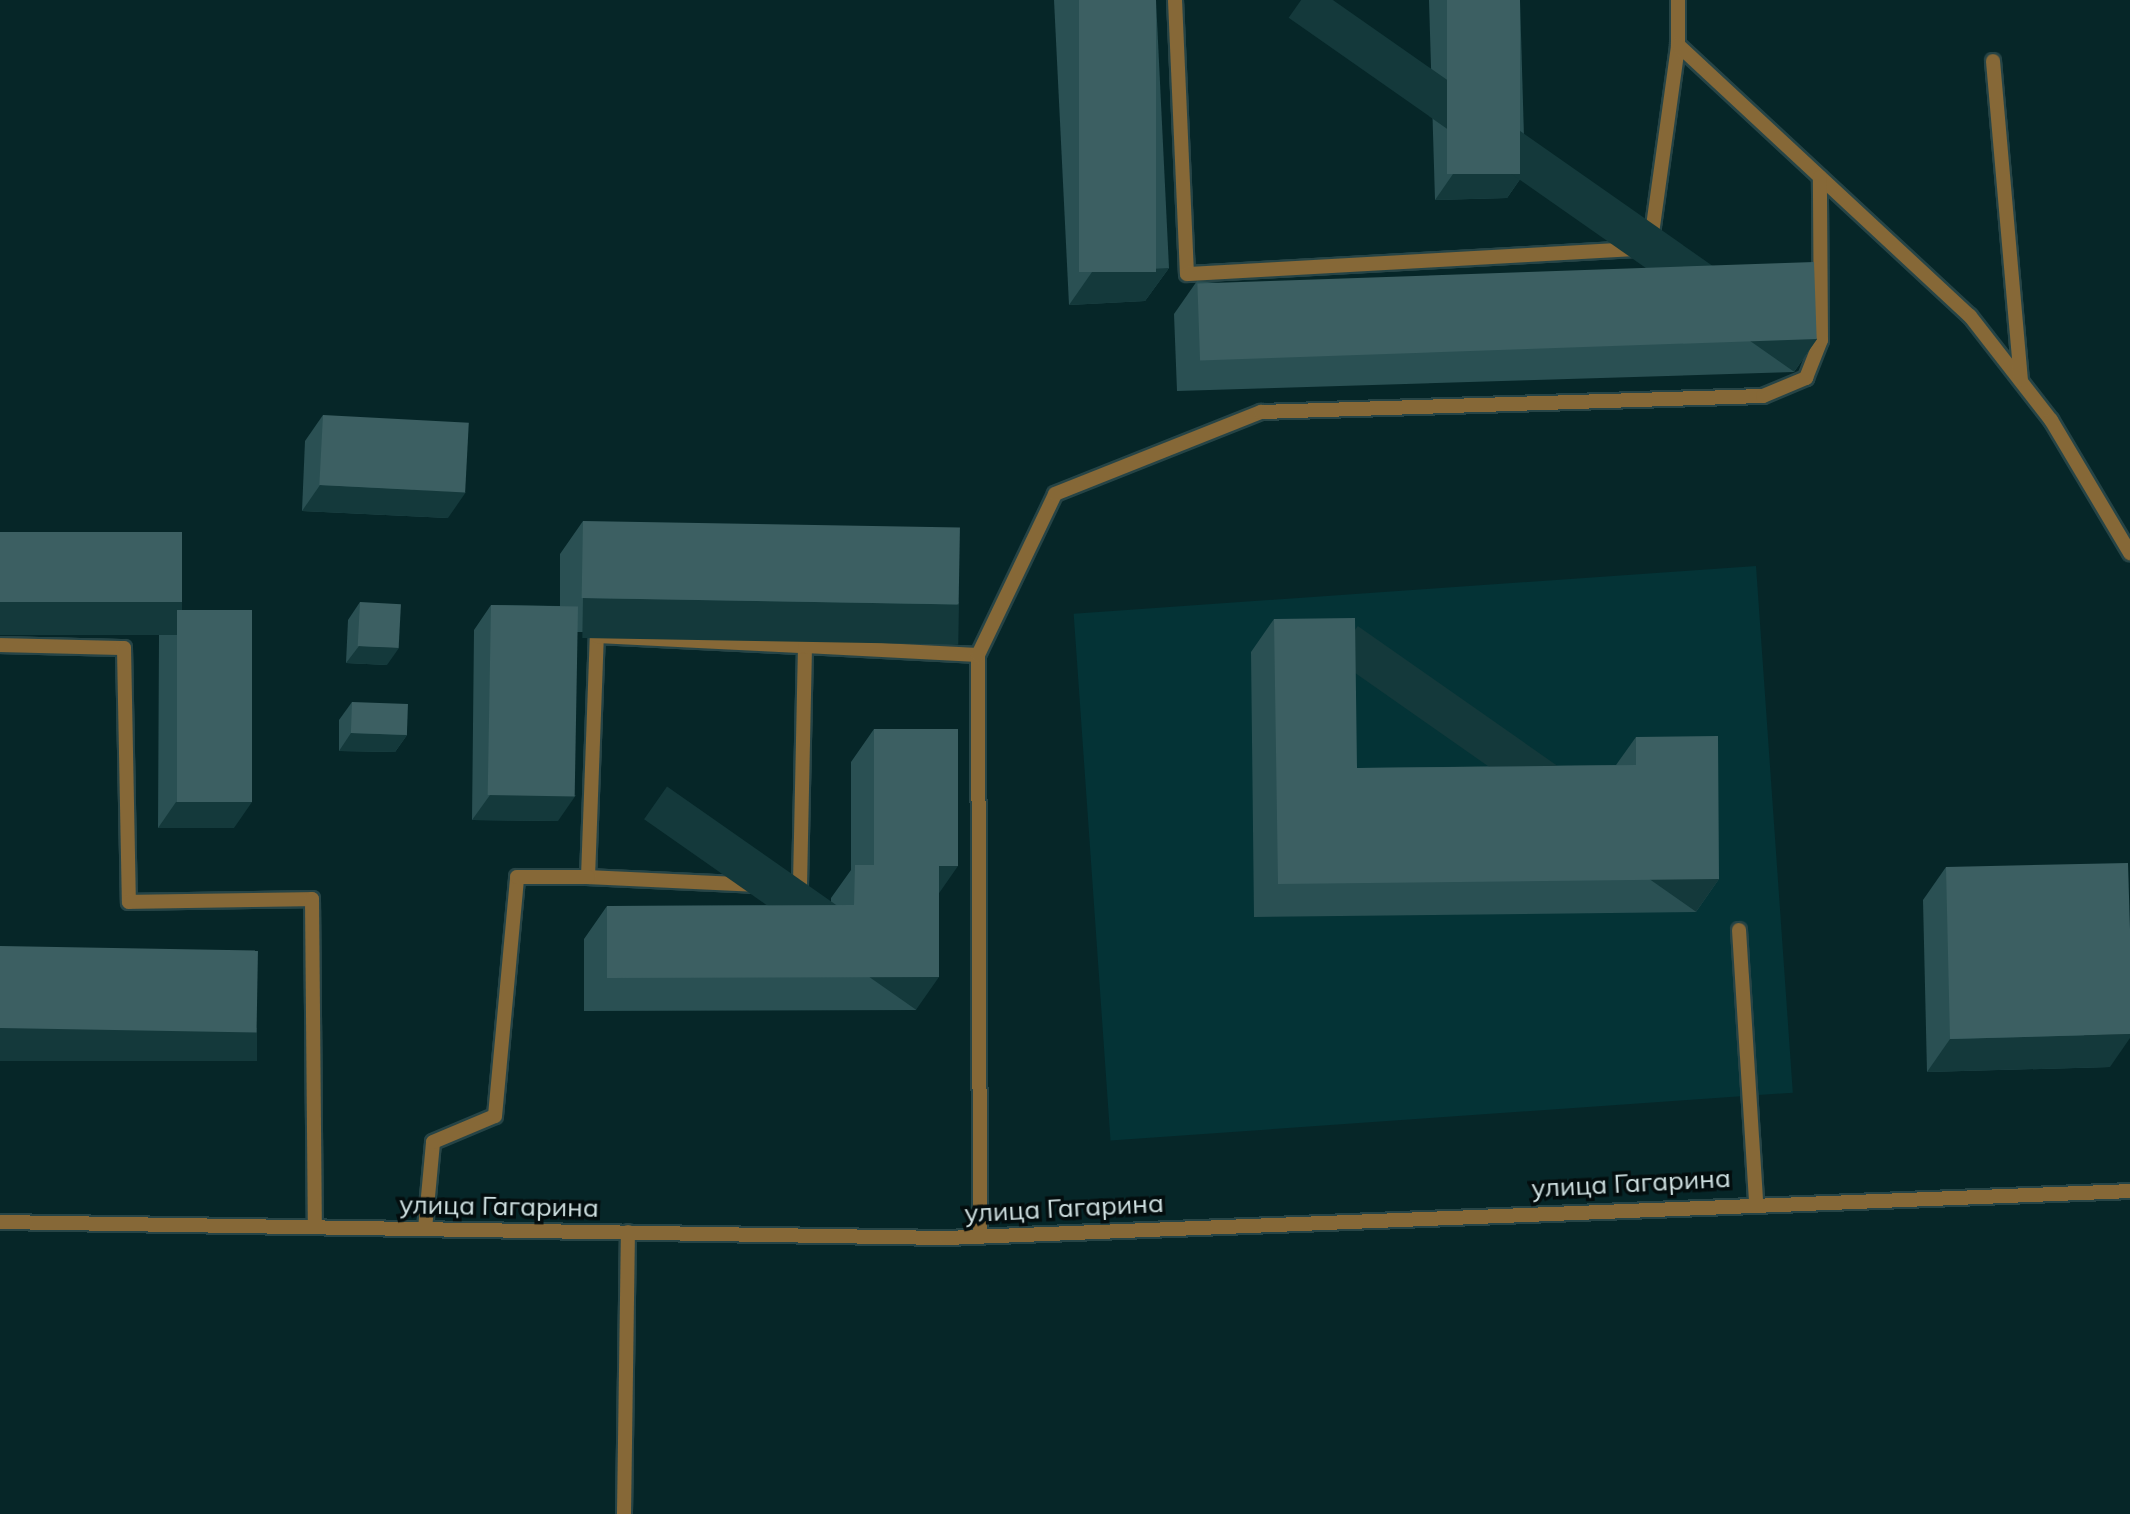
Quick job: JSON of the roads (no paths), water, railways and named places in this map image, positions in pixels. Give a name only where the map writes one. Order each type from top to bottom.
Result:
[{"type":"street","points":[[1175,0],[1187,274],[1650,248],[1678,45],[1678,0]]},
{"type":"street","points":[[1678,45],[1970,316],[2051,420],[2130,554]]},
{"type":"street","points":[[1993,61],[2021,382]]},
{"type":"street","points":[[979,1236],[978,655],[1055,494],[1261,412],[1763,396],[1806,378],[1821,340],[1821,177]]},
{"type":"street","points":[[587,877],[597,636],[978,655]]},
{"type":"street","points":[[0,645],[124,648],[129,902],[312,899],[315,1227]]},
{"type":"street","points":[[425,1229],[433,1142],[495,1116],[517,877],[587,877],[800,887],[805,646]]},
{"type":"street","points":[[1738,930],[1756,1202]]},
{"type":"street","name":"улица Гагарина","points":[[0,1222],[979,1236],[1756,1202],[2130,1191]]},
{"type":"street","points":[[624,1514],[628,1232]]}]
